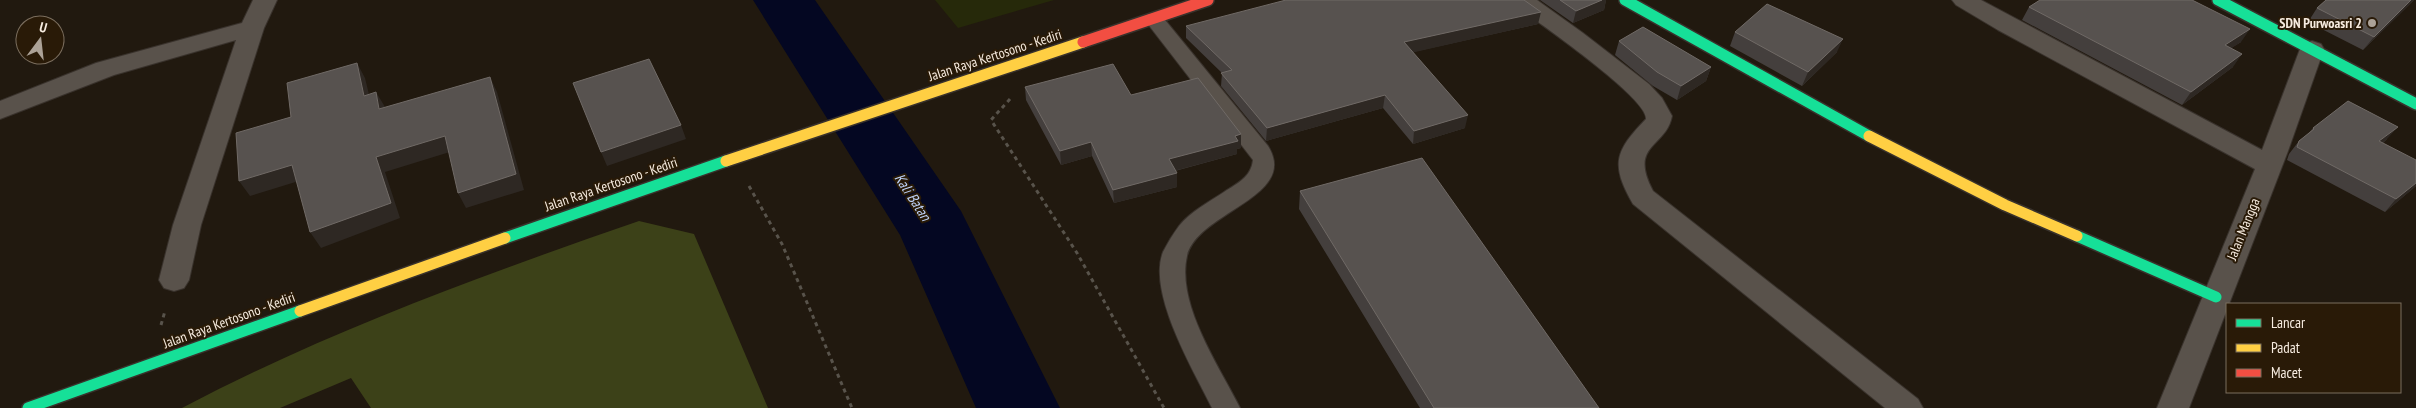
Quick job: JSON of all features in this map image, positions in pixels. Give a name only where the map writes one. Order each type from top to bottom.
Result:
[{"type":"main road","name":"Jalan Raya Kertosono - Kediri","points":[[28,408],[648,187],[1208,0]]},
{"type":"main road","points":[[1625,0],[1891,147],[2005,204],[2216,296]]},
{"type":"main road","points":[[2218,0],[2416,104]]},
{"type":"street","points":[[174,280],[187,225],[252,28],[265,0]]},
{"type":"street","points":[[1522,0],[1638,86],[1658,110],[1660,116],[1657,123],[1638,146],[1632,157],[1630,173],[1644,197],[1907,408]]},
{"type":"street","points":[[1964,0],[2006,25],[2269,165]]},
{"type":"street","points":[[0,111],[105,69],[252,28]]},
{"type":"street","name":"Jalan Mangga","points":[[2173,408],[2269,165],[2312,49]]},
{"type":"lane","points":[[1154,19],[1260,151],[1264,160],[1263,172],[1251,186],[1200,220],[1188,232],[1176,253],[1172,270],[1179,313],[1226,408]]},
{"type":"path","points":[[1012,96],[991,120],[1077,252],[1164,408]]},
{"type":"path","points":[[746,179],[782,244],[852,408]]},
{"type":"path","points":[[150,364],[174,280]]},
{"type":"green space","points":[[935,0],[1054,0],[958,28]]},
{"type":"green space","points":[[639,221],[694,234],[768,408],[371,408],[351,378],[280,408],[182,408],[237,380],[350,329],[522,262]]},
{"type":"building","points":[[1286,0],[1524,0],[1541,12],[1404,42],[1468,115],[1414,131],[1385,95],[1267,128],[1221,73],[1232,70],[1186,26]]},
{"type":"building","points":[[1560,0],[1602,0],[1576,11]]},
{"type":"building","points":[[2040,0],[2192,0],[2250,29],[2225,45],[2242,54],[2191,92],[2029,7]]},
{"type":"building","name":"SDN Purwoasri 2","points":[[2326,0],[2411,0],[2374,37],[2317,8]]},
{"type":"building","points":[[1767,4],[1843,39],[1808,72],[1735,32]]},
{"type":"building","points":[[1643,27],[1711,67],[1681,86],[1657,72],[1619,41]]},
{"type":"building","points":[[649,59],[681,125],[601,152],[573,83]]},
{"type":"building","points":[[357,63],[364,96],[376,92],[379,109],[490,77],[516,174],[458,193],[445,136],[376,157],[391,203],[310,232],[292,165],[239,181],[236,133],[291,117],[287,83]]},
{"type":"building","points":[[1113,64],[1131,95],[1198,78],[1241,134],[1235,136],[1238,141],[1169,159],[1177,173],[1113,190],[1091,142],[1060,151],[1025,87]]},
{"type":"building","points":[[2348,101],[2398,127],[2379,141],[2416,160],[2416,183],[2396,199],[2297,147],[2299,141],[2313,128]]},
{"type":"building","points":[[1422,158],[1599,408],[1434,408],[1300,191]]},
{"type":"waterway","name":"Kali Batan","points":[[784,0],[935,230],[1018,408]]},
{"type":"traffic: fast","points":[[1625,0],[1869,136]]},
{"type":"traffic: fast","points":[[2218,0],[2416,104]]},
{"type":"traffic: fast","points":[[505,238],[726,161]]},
{"type":"traffic: fast","points":[[2077,236],[2216,297]]},
{"type":"traffic: fast","points":[[28,408],[300,311]]},
{"type":"traffic: slow","points":[[726,161],[1083,42]]},
{"type":"traffic: slow","points":[[1869,136],[2005,205],[2077,236]]},
{"type":"traffic: slow","points":[[300,311],[505,238]]},
{"type":"traffic: jam","points":[[1083,42],[1208,0]]},
{"type":"place","name":"SDN Purwoasri 2","points":[[2372,23]]}]
